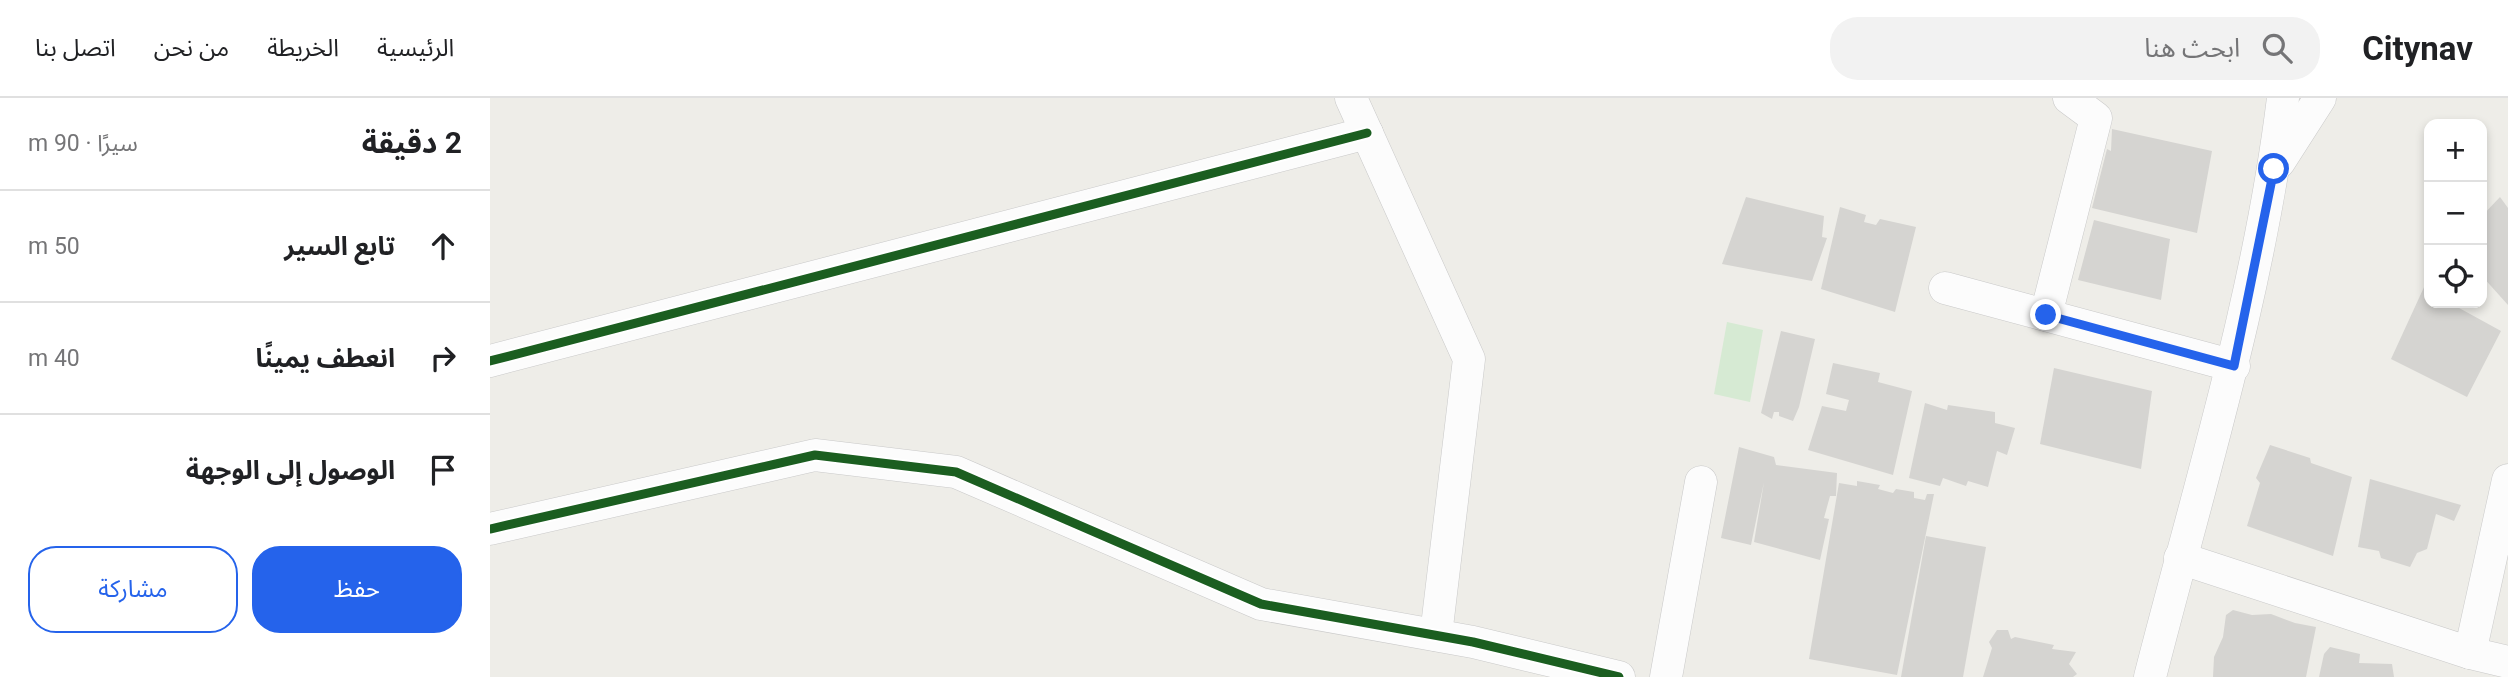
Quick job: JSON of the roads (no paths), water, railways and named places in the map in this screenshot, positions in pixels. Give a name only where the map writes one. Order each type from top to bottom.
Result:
[{"type":"street","points":[[1351,98],[1469,359],[1436,635]]},
{"type":"street","points":[[2046,315],[2096,118],[2069,98]]},
{"type":"street","points":[[2150,677],[2234,366],[2274,169],[2283,98]]},
{"type":"street","points":[[2274,169],[2320,98]]},
{"type":"street","points":[[490,361],[1367,133]]},
{"type":"street","points":[[1945,288],[2234,366]]},
{"type":"street","points":[[490,529],[815,455],[956,472],[1261,604],[1436,635],[1619,677]]},
{"type":"street","points":[[2470,653],[2508,480]]},
{"type":"street","points":[[1666,677],[1701,482]]},
{"type":"street","points":[[2180,558],[2470,653],[2508,662]]}]
